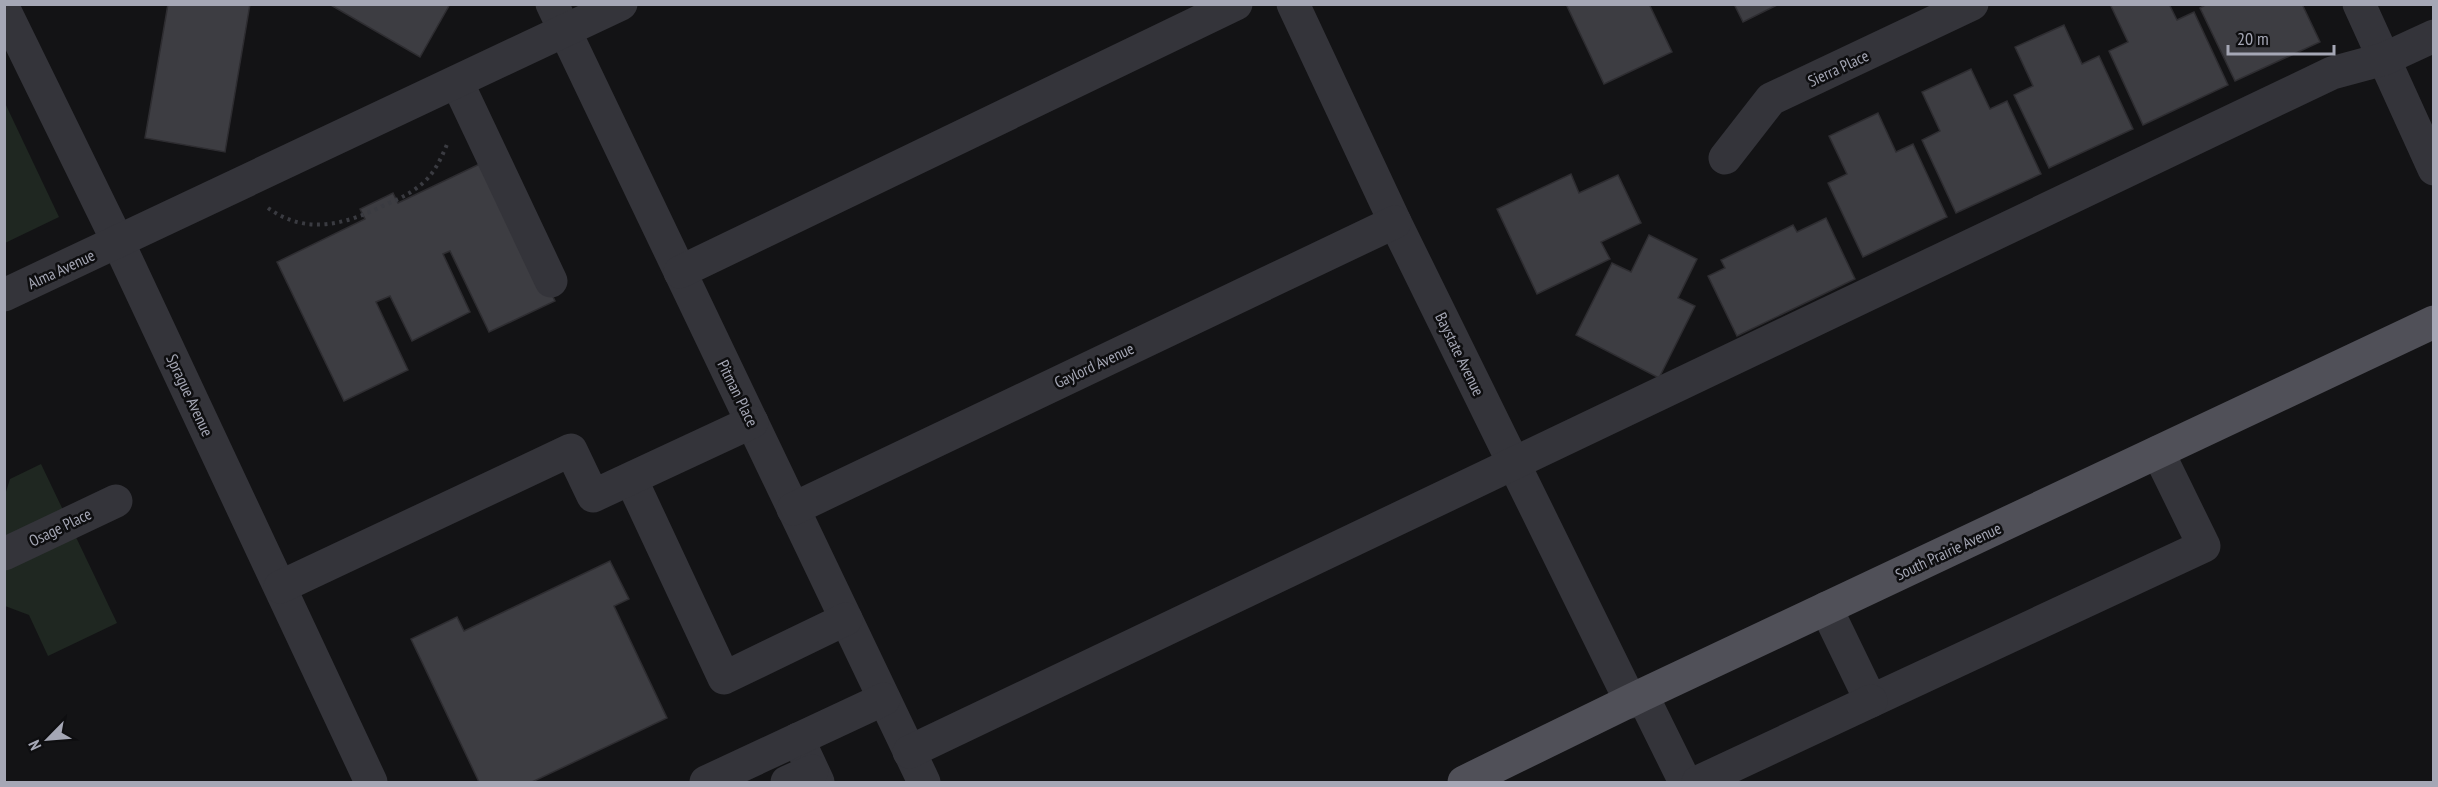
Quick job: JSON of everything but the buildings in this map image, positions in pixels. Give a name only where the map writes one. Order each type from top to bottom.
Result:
[{"type":"main road","name":"South Prairie Avenue","points":[[1464,783],[1826,608],[2433,322]]},
{"type":"street","name":"Alma Avenue","points":[[4,296],[457,82],[558,18],[621,4]]},
{"type":"street","points":[[680,272],[1236,4]]},
{"type":"street","name":"Baystate Avenue","points":[[1293,4],[1395,222],[1515,464],[1637,698],[1685,783]]},
{"type":"street","name":"Sierra Place","points":[[1725,158],[1771,99],[1972,4]]},
{"type":"street","points":[[2359,4],[2433,169]]},
{"type":"street","name":"Pitman Place","points":[[558,18],[924,783]]},
{"type":"street","name":"Sprague Avenue","points":[[9,30],[118,242],[280,587],[363,780]]},
{"type":"street","points":[[909,752],[2332,73],[2384,59],[2433,36]]},
{"type":"street","points":[[457,82],[551,281]]},
{"type":"street","name":"Gaylord Avenue","points":[[793,508],[1395,222]]},
{"type":"street","points":[[280,587],[571,450],[593,496],[752,422]]},
{"type":"street","points":[[1698,783],[2204,546],[2158,452]]},
{"type":"street","points":[[631,479],[724,678],[846,619]]},
{"type":"street","name":"Osage Place","points":[[4,554],[116,501]]},
{"type":"street","points":[[1826,608],[1871,701]]},
{"type":"street","points":[[706,783],[884,699]]},
{"type":"street","points":[[798,739],[806,779]]},
{"type":"path","points":[[262,204],[290,220],[309,224],[336,224],[361,217],[416,189],[436,167],[450,135]]},
{"type":"shaded area","points":[[4,101],[59,217],[5,243],[4,243]]},
{"type":"shaded area","points":[[41,464],[117,623],[48,656],[29,615],[5,606],[5,495],[10,479]]}]
